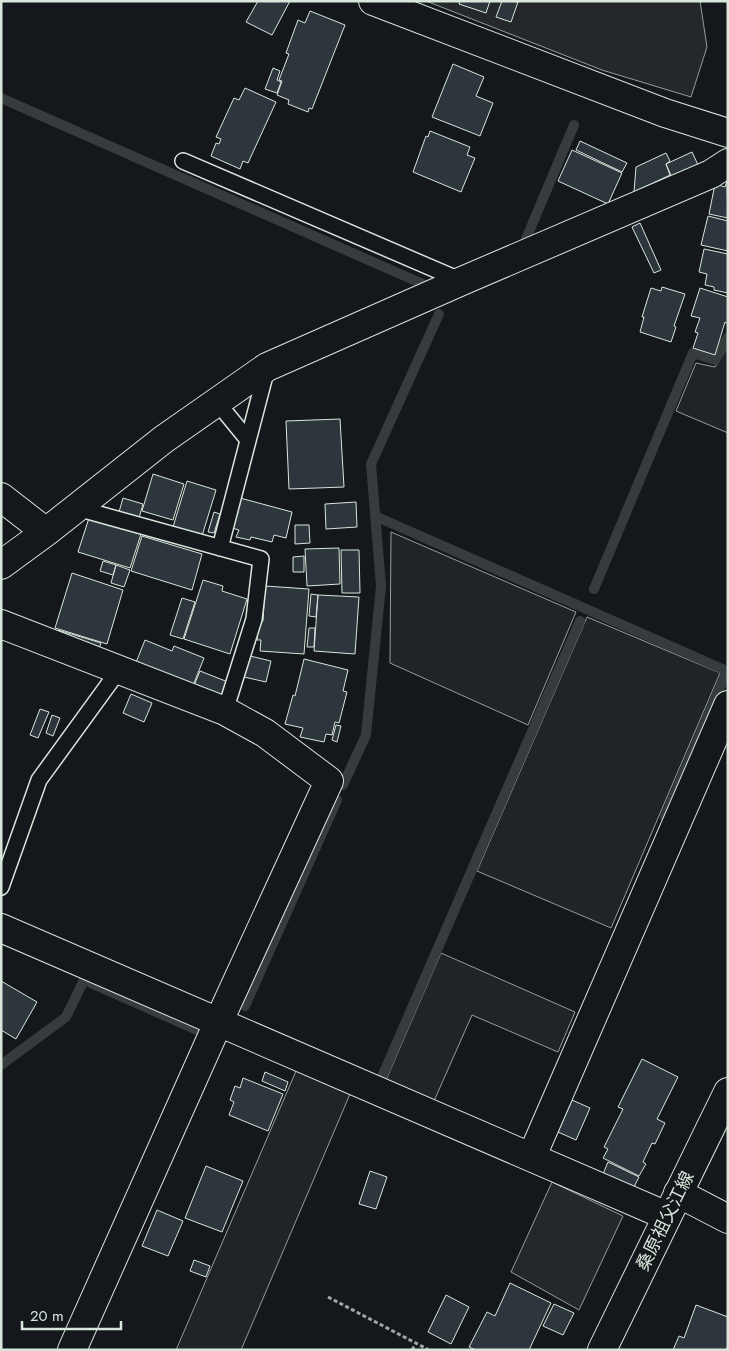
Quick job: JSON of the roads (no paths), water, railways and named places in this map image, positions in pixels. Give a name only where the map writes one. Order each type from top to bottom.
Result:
[{"type":"street","points":[[373,1],[665,113],[728,133]]},
{"type":"street","points":[[1,565],[164,439],[267,368],[462,281],[711,174],[728,163]]},
{"type":"street","points":[[1,497],[46,532]]},
{"type":"street","points":[[1,624],[225,712],[265,733],[330,782],[218,1023],[72,1350]]},
{"type":"street","points":[[532,1156],[728,705]]},
{"type":"street","points":[[1,928],[218,1023],[532,1156],[673,1204],[728,1219]]},
{"type":"street","name":"桑原祖父江線","points":[[602,1350],[728,1092]]},
{"type":"lane","points":[[184,161],[462,281]]},
{"type":"lane","points":[[220,548],[267,368]]},
{"type":"lane","points":[[217,402],[248,440]]},
{"type":"lane","points":[[77,508],[261,559],[254,619],[225,712]]},
{"type":"lane","points":[[1,887],[39,780],[118,670]]},
{"type":"waterway","points":[[1,98],[425,285]]},
{"type":"waterway","points":[[526,239],[574,125]]},
{"type":"waterway","points":[[343,785],[366,735],[381,586],[371,464],[439,314]]},
{"type":"waterway","points":[[594,589],[693,353],[715,360],[728,337]]},
{"type":"waterway","points":[[375,516],[727,671],[665,817]]},
{"type":"waterway","points":[[381,1079],[580,621]]},
{"type":"waterway","points":[[245,1006],[337,800]]},
{"type":"waterway","points":[[1,1065],[66,1017],[84,980],[197,1030]]}]
